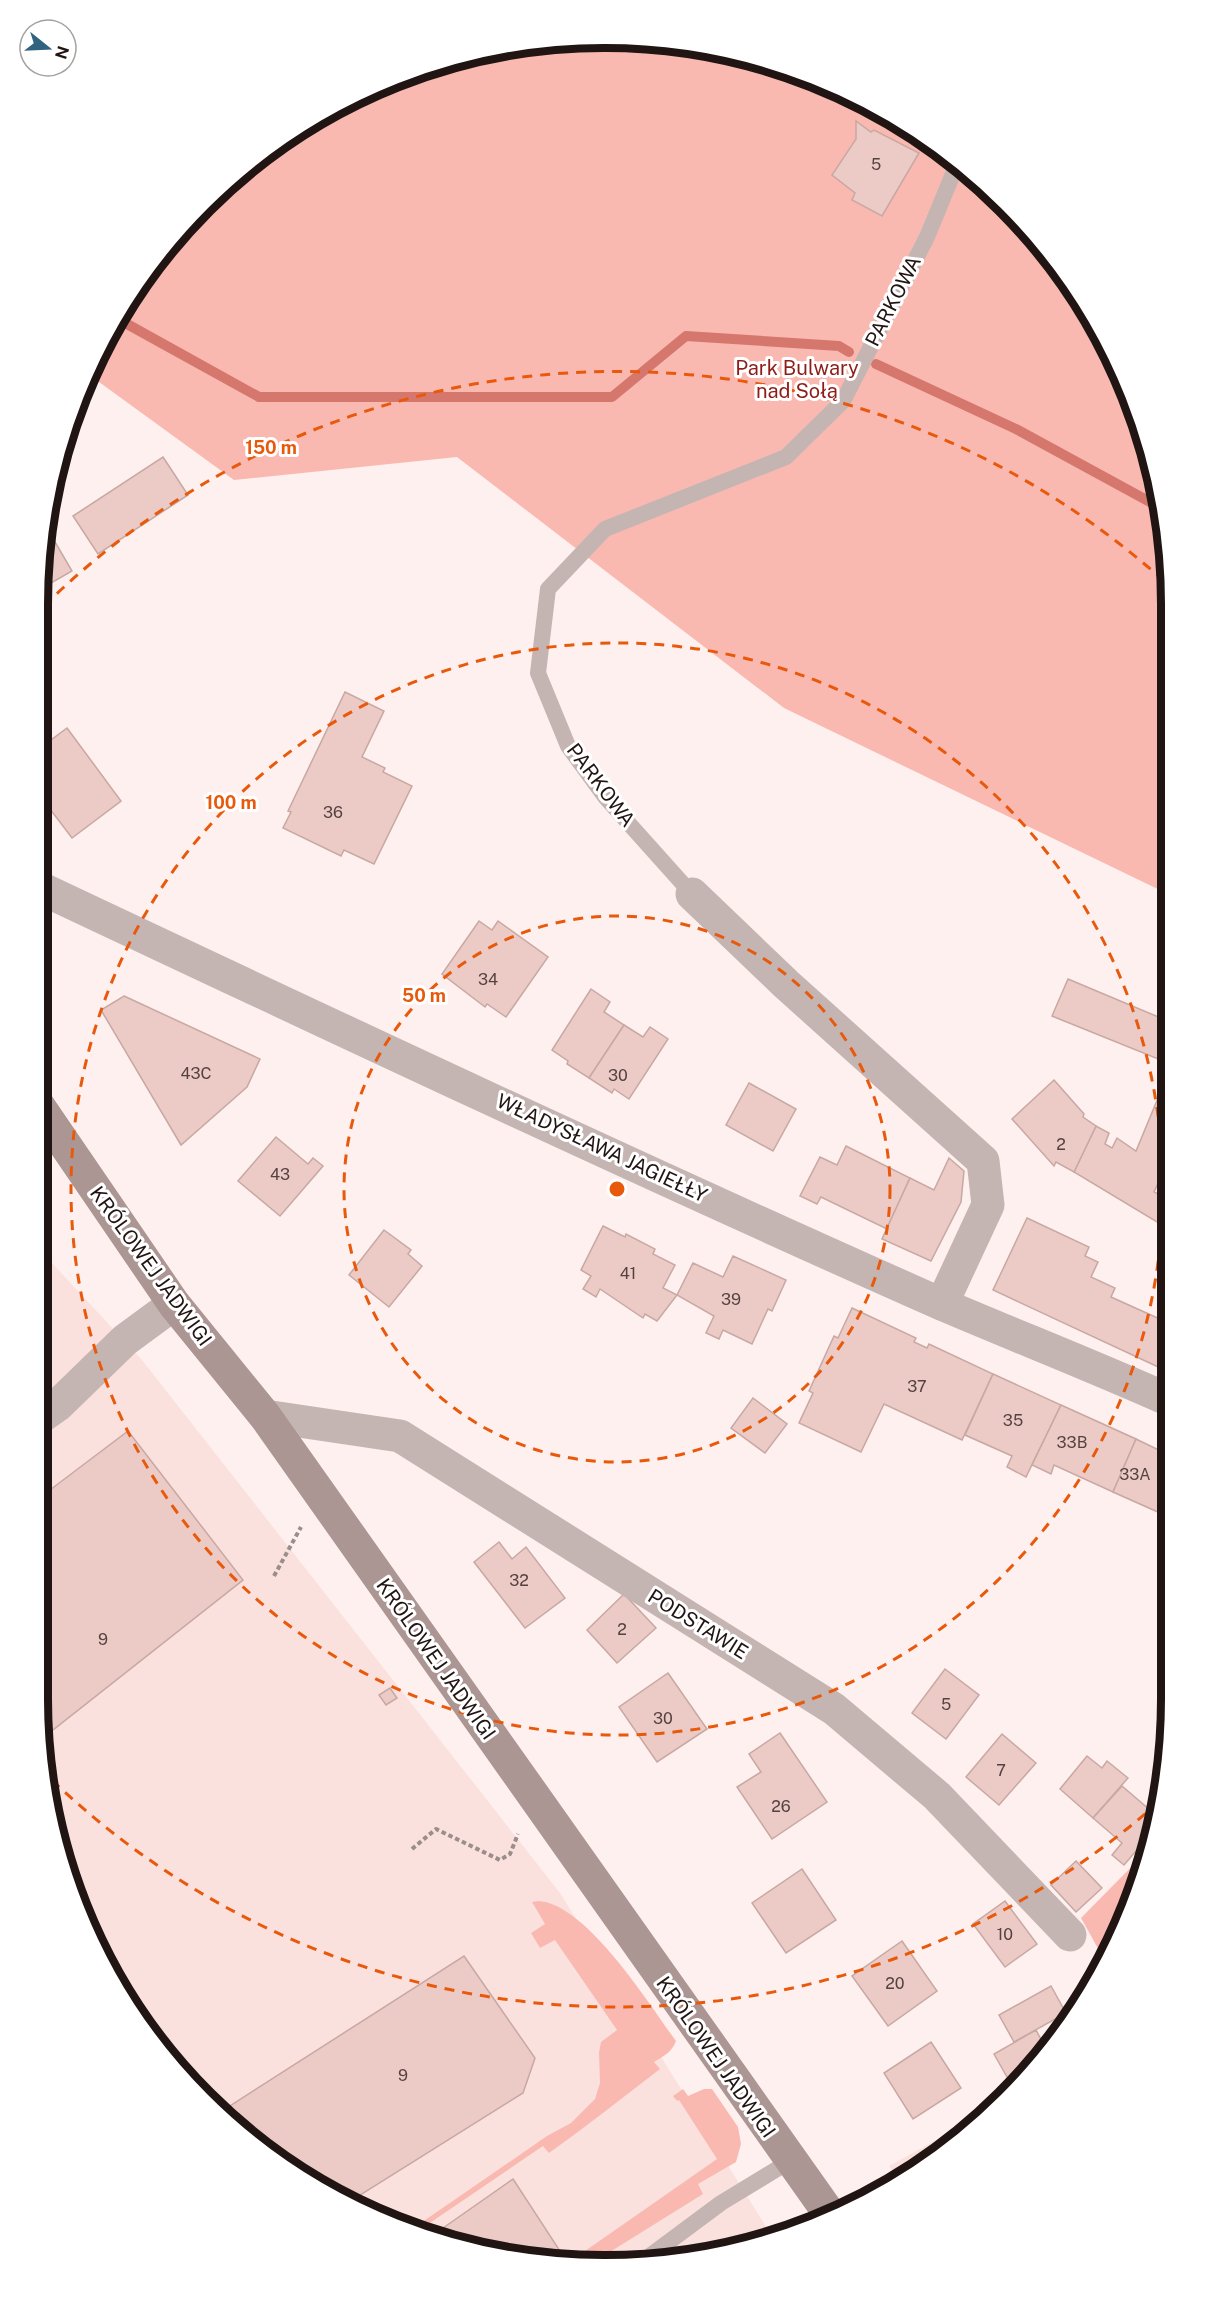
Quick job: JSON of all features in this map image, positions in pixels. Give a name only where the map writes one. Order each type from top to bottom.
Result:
[{"type":"street","name":"WŁADYSŁAWA JAGIEŁŁY","points":[[48,892],[302,1012],[942,1304],[1088,1363],[1161,1396]]},
{"type":"street","name":"PARKOWA","points":[[692,894],[786,984],[983,1161],[988,1204],[942,1304]]},
{"type":"street","name":"KRÓLOWEJ JADWIGI","points":[[48,1120],[174,1304],[265,1416],[826,2209]]},
{"type":"street","points":[[48,1412],[125,1340],[174,1304]]},
{"type":"street","name":"PODSTAWIE","points":[[265,1416],[400,1436],[834,1709],[937,1796],[1070,1935]]},
{"type":"lane","name":"PARKOWA","points":[[692,894],[606,798],[568,746],[538,672],[548,589],[605,529],[786,457],[843,401],[927,237],[954,172]]},
{"type":"lane","points":[[654,2253],[721,2203],[790,2161]]},
{"type":"path","points":[[274,1576],[298,1533]]},
{"type":"shaded area","points":[[48,1259],[142,1360],[560,1893],[768,2230],[713,2244],[677,2250],[604,2255],[532,2250],[460,2236],[392,2213],[358,2198],[295,2161],[238,2117],[211,2092],[163,2037],[123,1977],[90,1911],[67,1843],[53,1771],[48,1698]]},
{"type":"shaded area","points":[[957,2129],[894,2173],[889,2166]]},
{"type":"green space","name":"Park Bulwary nad Sołą","points":[[568,49],[641,49],[713,59],[783,78],[851,105],[914,142],[971,186],[998,211],[1046,266],[1067,295],[1104,358],[1119,392],[1142,460],[1156,532],[1160,568],[1161,891],[784,708],[457,457],[234,480],[96,379],[105,358],[142,295],[186,238],[211,211],[266,163],[326,123],[392,90],[460,67],[532,53]]},
{"type":"green space","points":[[1136,1863],[1119,1911],[1100,1952],[1081,1918]]},
{"type":"green space","points":[[538,1901],[557,1906],[596,1936],[633,1981],[676,2041],[670,2051],[654,2062],[660,2069],[549,2153],[543,2146],[426,2225],[421,2223],[547,2136],[571,2123],[595,2099],[600,2083],[601,2042],[617,2030],[555,1940],[540,1948],[531,1933],[545,1924],[532,1902]]},
{"type":"green space","points":[[683,2089],[688,2096],[704,2089],[712,2089],[738,2127],[741,2144],[736,2162],[698,2184],[703,2194],[605,2255],[580,2254],[717,2159],[679,2100],[677,2101],[673,2096]]},
{"type":"building","points":[[856,121],[871,132],[874,130],[919,153],[882,216],[852,200],[855,193],[832,175],[856,139]]},
{"type":"building","points":[[163,457],[188,495],[98,554],[73,516]]},
{"type":"building","points":[[52,537],[72,571],[49,585]]},
{"type":"building","points":[[345,692],[384,711],[362,757],[385,768],[383,772],[412,786],[374,864],[344,850],[341,856],[283,828],[291,812],[288,811]]},
{"type":"building","points":[[67,728],[121,801],[72,838],[48,806],[48,742]]},
{"type":"building","points":[[479,921],[492,930],[498,921],[548,957],[506,1017],[487,1004],[485,1007],[442,974]]},
{"type":"building","points":[[1068,979],[1161,1018],[1161,1060],[1052,1016]]},
{"type":"building","points":[[591,989],[610,1002],[604,1012],[624,1025],[589,1078],[567,1064],[568,1061],[552,1050]]},
{"type":"building","points":[[124,996],[260,1059],[247,1087],[181,1145],[101,1010]]},
{"type":"building","points":[[624,1025],[643,1037],[650,1027],[668,1039],[629,1099],[614,1089],[612,1093],[589,1078]]},
{"type":"building","points":[[1054,1080],[1084,1114],[1083,1117],[1096,1126],[1074,1172],[1056,1162],[1054,1166],[1012,1119]]},
{"type":"building","points":[[749,1083],[796,1109],[773,1151],[726,1125]]},
{"type":"building","points":[[1161,1091],[1161,1177],[1154,1192],[1161,1195],[1161,1224],[1074,1172],[1096,1126],[1109,1133],[1105,1144],[1112,1148],[1117,1138],[1136,1151]]},
{"type":"building","points":[[276,1137],[308,1164],[313,1158],[323,1166],[280,1216],[238,1181]]},
{"type":"building","points":[[846,1146],[910,1178],[887,1229],[821,1197],[817,1204],[800,1196],[820,1157],[837,1165]]},
{"type":"building","points":[[949,1158],[964,1171],[961,1202],[931,1261],[882,1239],[910,1178],[934,1190]]},
{"type":"building","points":[[1027,1218],[1089,1247],[1085,1256],[1098,1262],[1091,1277],[1115,1288],[1111,1297],[1161,1320],[1161,1368],[993,1290]]},
{"type":"building","points":[[603,1226],[625,1237],[626,1234],[655,1249],[653,1254],[675,1265],[663,1288],[677,1295],[657,1321],[645,1314],[643,1318],[600,1289],[596,1297],[583,1289],[591,1276],[581,1270]]},
{"type":"building","points":[[384,1230],[411,1250],[408,1254],[422,1266],[389,1307],[349,1275]]},
{"type":"building","points":[[733,1256],[786,1280],[772,1311],[768,1309],[752,1344],[723,1330],[719,1339],[706,1333],[714,1316],[677,1295],[693,1263],[723,1277]]},
{"type":"building","points":[[852,1308],[916,1338],[914,1342],[927,1348],[929,1344],[993,1374],[962,1440],[884,1404],[861,1452],[799,1423],[813,1393],[809,1391],[834,1336],[838,1338]]},
{"type":"building","points":[[993,1374],[1061,1405],[1026,1477],[1007,1467],[1012,1456],[965,1435]]},
{"type":"building","points":[[753,1398],[787,1424],[765,1453],[731,1428]]},
{"type":"building","points":[[1061,1405],[1136,1439],[1113,1492],[1054,1465],[1051,1474],[1032,1465]]},
{"type":"building","points":[[128,1431],[243,1580],[49,1733],[48,1698],[48,1491]]},
{"type":"building","points":[[1136,1439],[1161,1451],[1161,1513],[1113,1492]]},
{"type":"building","points":[[499,1542],[512,1559],[526,1547],[565,1598],[525,1628],[474,1562]]},
{"type":"building","points":[[624,1594],[656,1628],[617,1663],[587,1630]]},
{"type":"building","points":[[945,1669],[979,1695],[946,1739],[912,1713]]},
{"type":"building","points":[[668,1673],[707,1729],[657,1762],[619,1707]]},
{"type":"building","points":[[390,1688],[397,1698],[386,1705],[379,1695]]},
{"type":"building","points":[[780,1733],[827,1802],[772,1839],[737,1787],[761,1772],[749,1754]]},
{"type":"building","points":[[1002,1734],[1036,1763],[999,1805],[966,1777]]},
{"type":"building","points":[[1087,1756],[1102,1768],[1107,1761],[1128,1778],[1093,1818],[1060,1789]]},
{"type":"building","points":[[1122,1786],[1149,1810],[1141,1845],[1124,1865],[1112,1855],[1122,1843],[1093,1818]]},
{"type":"building","points":[[1076,1861],[1102,1888],[1076,1912],[1051,1885]]},
{"type":"building","points":[[802,1869],[836,1920],[786,1953],[752,1903]]},
{"type":"building","points":[[1005,1901],[1037,1944],[1005,1967],[973,1924]]},
{"type":"building","points":[[902,1941],[937,1991],[888,2026],[852,1976]]},
{"type":"building","points":[[464,1956],[535,2058],[523,2093],[357,2197],[295,2161],[228,2107]]},
{"type":"building","points":[[1051,1986],[1065,2011],[1062,2015],[1014,2042],[999,2015]]},
{"type":"building","points":[[1036,2030],[1042,2042],[1009,2080],[994,2054]]},
{"type":"building","points":[[931,2042],[961,2088],[913,2119],[884,2073]]},
{"type":"building","points":[[513,2179],[560,2251],[558,2253],[496,2244],[441,2230]]},
{"type":"waterway","points":[[125,323],[259,397],[612,397],[686,336],[839,346],[849,352]]},
{"type":"waterway","points":[[876,364],[1016,429],[1151,503]]}]
